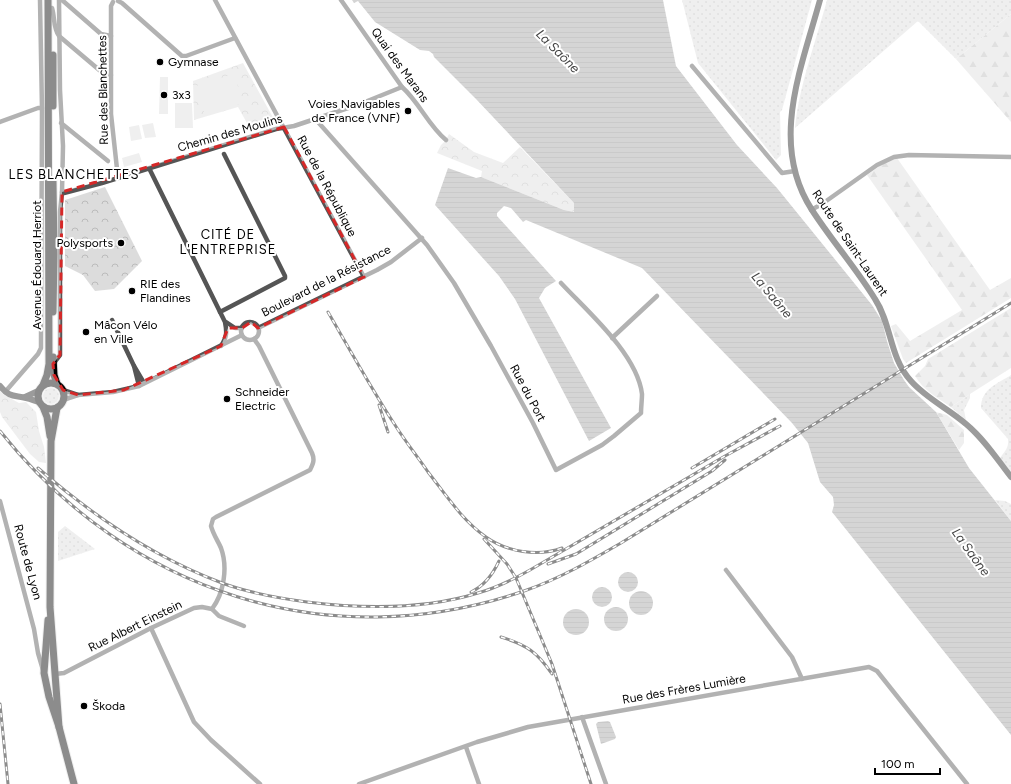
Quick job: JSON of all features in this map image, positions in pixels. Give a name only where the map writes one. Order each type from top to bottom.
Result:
[{"type":"main road","name":"Avenue Édouard Herriot","points":[[44,385],[49,364],[48,0]]},
{"type":"main road","name":"Route de Saint-Laurent","points":[[820,0],[792,106],[790,135],[795,171],[800,187],[811,210],[876,300],[886,323],[894,352],[908,378],[921,391],[956,415],[976,432],[1011,477]]},
{"type":"main road","name":"Avenue Édouard Herriot","points":[[52,4],[54,254],[53,364],[57,384]]},
{"type":"main road","points":[[25,398],[38,391],[44,385],[50,383],[57,384],[63,390],[63,400],[57,408],[51,441]]},
{"type":"main road","points":[[0,386],[5,392],[12,396],[25,398],[50,409],[57,408]]},
{"type":"main road","points":[[38,391],[38,399],[47,417],[51,441],[50,607],[59,727]]},
{"type":"main road","points":[[50,607],[45,642],[44,673],[49,697],[59,727],[74,784]]},
{"type":"street","points":[[5,392],[38,354],[41,348],[42,108],[40,0]]},
{"type":"street","points":[[60,0],[101,34],[111,36]]},
{"type":"street","points":[[53,364],[60,355],[60,212],[63,146],[59,36],[60,0]]},
{"type":"street","points":[[112,1],[115,3],[118,0],[122,3],[182,56],[186,56],[235,38]]},
{"type":"street","name":"Rue de la République","points":[[215,0],[364,276]]},
{"type":"street","name":"Quai des Marans","points":[[341,0],[402,87],[434,128],[446,140]]},
{"type":"street","name":"Rue des Blanchettes","points":[[112,1],[111,130],[118,178]]},
{"type":"street","points":[[52,4],[55,30],[59,36],[104,74],[111,75]]},
{"type":"street","points":[[692,66],[782,173],[795,171]]},
{"type":"street","name":"Chemin des Moulins","points":[[62,192],[64,193],[118,178],[284,127],[294,126],[360,104],[402,87]]},
{"type":"street","points":[[0,122],[42,108]]},
{"type":"street","name":"Rue du Port","points":[[318,122],[422,238],[454,282],[468,304],[533,423],[556,470],[602,445],[641,413],[642,394],[632,365],[612,338],[561,283]]},
{"type":"street","points":[[61,123],[108,160]]},
{"type":"street","points":[[220,312],[285,278],[224,154]]},
{"type":"street","points":[[811,210],[822,204],[877,165],[894,157],[909,155],[1011,157]]},
{"type":"street","points":[[149,168],[225,322],[227,336],[221,346]]},
{"type":"street","name":"Boulevard de la Résistance","points":[[258,328],[391,262],[422,238]]},
{"type":"street","points":[[612,338],[657,296]]},
{"type":"street","points":[[112,320],[134,366],[144,383]]},
{"type":"street","points":[[225,322],[235,328],[242,328]]},
{"type":"street","points":[[251,322],[256,324],[258,328],[258,335],[254,339],[246,339],[242,335],[242,328],[245,324],[251,322]]},
{"type":"street","points":[[63,400],[78,395],[112,392],[139,386],[242,335]]},
{"type":"street","points":[[244,626],[219,616],[212,609],[216,604],[224,581],[225,571],[221,549],[210,526],[213,519],[302,475],[310,470],[314,464],[312,453],[259,346],[254,339]]},
{"type":"street","points":[[134,366],[139,386]]},
{"type":"street","points":[[63,390],[78,395]]},
{"type":"street","name":"Route de Lyon","points":[[0,501],[34,629],[38,653],[44,673]]},
{"type":"street","points":[[726,570],[792,657],[802,679]]},
{"type":"street","name":"Rue Albert Einstein","points":[[55,674],[64,673],[151,628],[194,608],[212,609]]},
{"type":"street","points":[[151,628],[194,722],[211,740],[259,784]]},
{"type":"street","name":"Route de Lyon","points":[[34,629],[38,638],[45,642]]},
{"type":"street","name":"Rue des Frères Lumière","points":[[359,784],[528,727],[802,679],[862,667],[873,668],[877,671],[966,784]]},
{"type":"street","points":[[582,717],[606,784]]},
{"type":"street","points":[[466,747],[479,784]]},
{"type":"highlighted area","points":[[284,127],[364,277],[258,328],[251,322],[242,328],[228,328],[221,346],[124,390],[78,395],[63,390],[54,375],[53,364],[60,355],[62,192]]},
{"type":"green space","points":[[682,0],[812,0],[782,110],[780,112],[781,155],[776,160],[698,63]]},
{"type":"green space","points":[[827,0],[1011,0],[1011,14],[956,59],[918,21],[795,128],[804,80]]},
{"type":"green space","points":[[1011,14],[1011,122],[956,59]]},
{"type":"green space","points":[[243,63],[276,123],[272,126],[252,132],[238,107],[194,120],[193,81]]},
{"type":"green space","points":[[234,74],[243,103],[205,115],[196,86]]},
{"type":"green space","name":"3x3","points":[[160,77],[168,77],[168,114],[159,114]]},
{"type":"green space","points":[[175,103],[192,103],[193,128],[175,128]]},
{"type":"green space","points":[[153,123],[156,137],[145,138],[142,125]]},
{"type":"green space","points":[[139,125],[142,139],[131,141],[129,127]]},
{"type":"green space","points":[[449,134],[474,152],[503,163],[520,147],[574,203],[574,212],[564,210],[481,177],[482,171],[437,153]]},
{"type":"green space","points":[[139,153],[142,162],[124,167],[122,158]]},
{"type":"green space","points":[[897,158],[990,290],[1011,278],[1011,298],[906,363],[903,359],[891,326],[896,324],[910,341],[962,310],[867,175],[884,163]]},
{"type":"green space","points":[[105,187],[142,261],[114,289],[95,291],[83,275],[65,266],[65,200]]},
{"type":"green space","name":"Polysports","points":[[122,235],[127,248],[120,251],[115,238]]},
{"type":"green space","points":[[1011,308],[1011,368],[951,407],[932,394],[915,376],[925,366],[928,359]]},
{"type":"green space","points":[[1011,375],[1011,472],[1000,458],[1007,447],[1008,439],[981,408],[982,401],[987,392],[995,384]]},
{"type":"green space","points":[[48,388],[54,388],[59,393],[57,402],[54,404],[48,404],[43,399],[43,393]]},
{"type":"green space","points":[[0,391],[19,403],[26,402],[36,412],[46,463],[39,462],[30,454],[2,417],[0,412]]},
{"type":"green space","points":[[970,394],[970,398],[964,410],[966,420],[951,407]]},
{"type":"green space","points":[[936,412],[947,415],[964,430],[964,443],[959,450]]},
{"type":"green space","points":[[995,500],[1005,501],[1011,504],[1011,521]]},
{"type":"green space","points":[[65,526],[95,549],[58,561],[58,532]]},
{"type":"water","name":"La Saône","points":[[352,0],[663,0],[676,66],[737,145],[777,188],[872,305],[882,321],[894,363],[904,380],[909,387],[936,412],[969,468],[1011,521],[1011,735],[832,512],[834,505],[833,497],[820,482],[808,443],[792,423],[642,268],[526,220],[523,222],[511,208],[504,206],[497,213],[497,216],[556,281],[545,288],[539,298],[611,428],[589,441],[515,299],[499,276],[435,205],[448,168],[476,178],[481,177],[564,210],[574,212],[574,203],[476,99],[434,57],[433,54],[429,51],[420,50],[375,22],[358,1],[354,3]]},
{"type":"water","points":[[628,572],[635,575],[638,582],[635,589],[628,592],[621,589],[618,582],[621,575]]},
{"type":"water","points":[[602,587],[609,590],[612,597],[609,604],[602,607],[595,604],[592,597],[595,590]]},
{"type":"water","points":[[641,591],[649,595],[653,603],[649,611],[641,615],[633,611],[629,603],[633,595]]},
{"type":"water","points":[[616,607],[624,611],[628,619],[624,627],[616,631],[608,627],[604,619],[608,611]]},
{"type":"water","points":[[576,609],[585,613],[589,622],[585,631],[576,635],[567,631],[563,622],[567,613]]},
{"type":"water","points":[[598,722],[610,722],[616,737],[615,739],[601,744],[596,724]]},
{"type":"railway","points":[[0,431],[51,487],[108,533],[170,570],[236,596],[306,612],[377,617],[450,610],[524,591],[550,581],[586,563],[621,543],[1011,303]]},
{"type":"railway","points":[[328,312],[399,431],[428,472],[469,523],[494,542],[523,552],[553,551],[562,548]]},
{"type":"railway","points":[[379,405],[388,432]]},
{"type":"railway","points":[[692,468],[775,419]]},
{"type":"railway","points":[[38,468],[80,503],[125,534],[172,561],[222,583],[264,595],[307,602],[372,607],[415,605],[457,599],[485,591],[505,583],[530,570],[725,456],[780,426]]},
{"type":"railway","points":[[548,564],[576,554],[712,471],[725,460]]},
{"type":"railway","points":[[484,539],[507,564],[516,578],[552,664],[591,784]]},
{"type":"railway","points":[[471,592],[488,579],[499,561]]},
{"type":"railway","points":[[501,637],[525,646],[531,650],[552,674]]},
{"type":"railway","points":[[0,704],[8,784]]},
{"type":"place","name":"Gymnase","points":[[160,62]]},
{"type":"place","name":"3x3","points":[[164,95]]},
{"type":"place","name":"Voies Navigables de France (VNF)","points":[[408,111]]},
{"type":"place","name":"Polysports","points":[[121,243]]},
{"type":"place","name":"RIE des Flandines","points":[[132,291]]},
{"type":"place","name":"Mâcon Vélo en Ville","points":[[86,332]]},
{"type":"place","name":"Schneider Electric","points":[[227,399]]},
{"type":"place","name":"Škoda","points":[[84,706]]},
{"type":"district","name":"LES BLANCHETTES","points":[[74,174]]},
{"type":"district","name":"CITÉ DE L'ENTREPRISE","points":[[228,242]]}]
